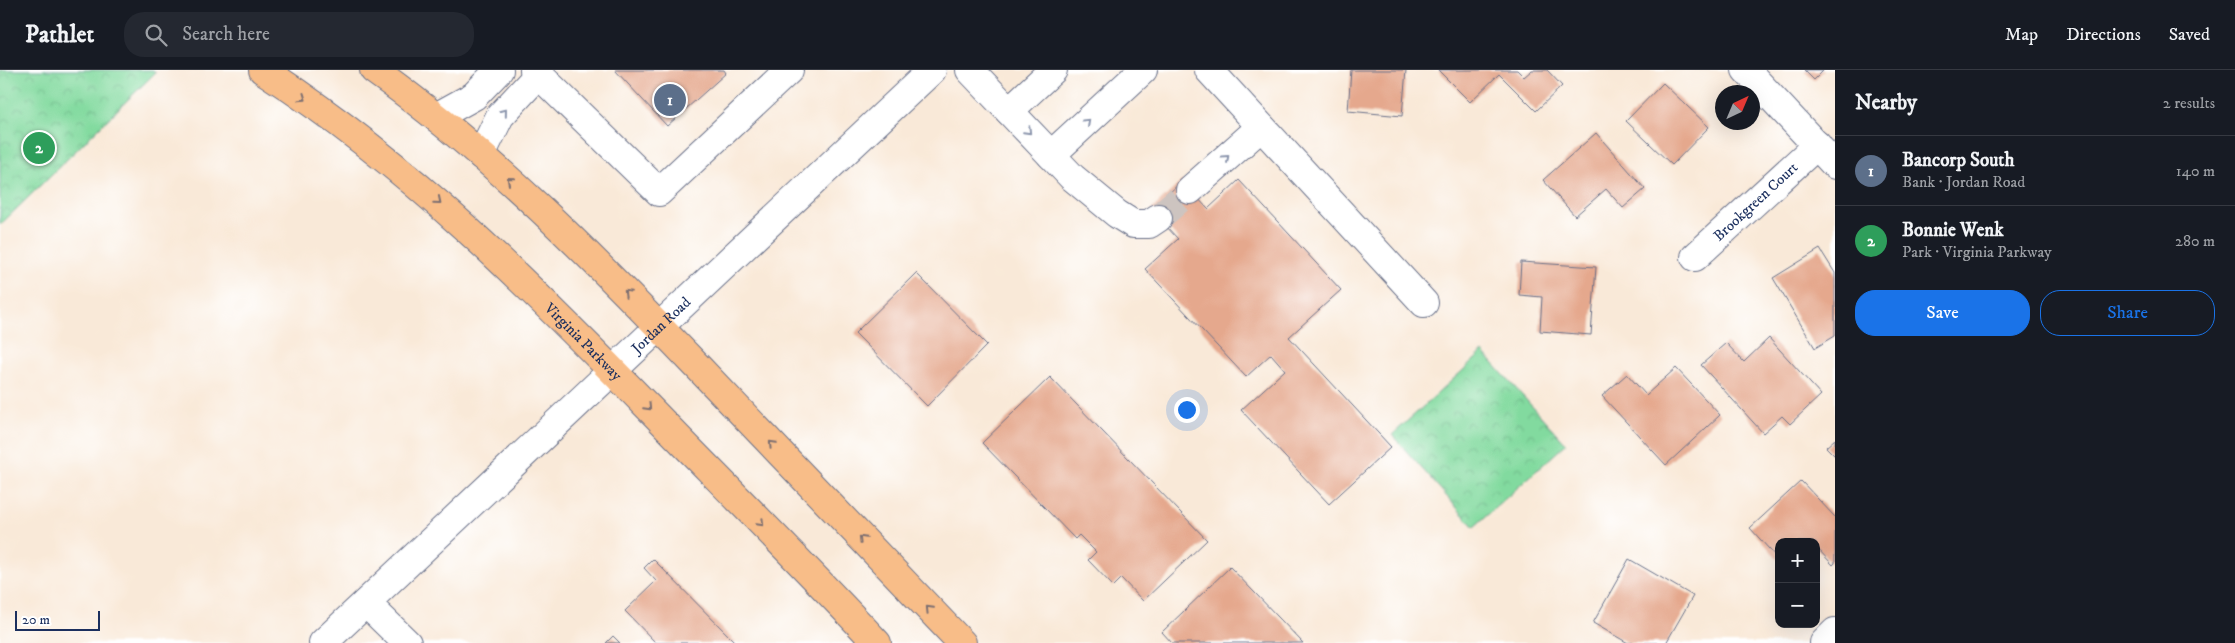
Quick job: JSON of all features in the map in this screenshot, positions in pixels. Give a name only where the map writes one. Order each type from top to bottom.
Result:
[{"type":"main road","name":"Virginia Parkway","points":[[264,70],[332,118],[400,170],[448,209],[501,258],[877,643]]},
{"type":"main road","points":[[374,70],[436,117],[481,155],[561,228],[661,328],[962,643]]},
{"type":"street","points":[[436,117],[474,96],[499,70]]},
{"type":"street","points":[[481,155],[500,116],[536,73],[659,192],[788,70]]},
{"type":"street","name":"Jordan Road","points":[[323,643],[661,328],[932,70]]},
{"type":"street","points":[[970,70],[1072,177],[1133,224],[1149,224],[1158,218]]},
{"type":"street","points":[[1009,111],[1052,70]]},
{"type":"street","points":[[1051,155],[1143,70]]},
{"type":"street","points":[[1209,70],[1424,303]]},
{"type":"street","points":[[1746,70],[1835,165]]},
{"type":"street","points":[[1190,190],[1261,127]]},
{"type":"street","name":"Brookgreen Court","points":[[1695,257],[1817,145]]},
{"type":"street","points":[[366,603],[407,643]]},
{"type":"street","points":[[1824,643],[1835,632]]},
{"type":"green space","points":[[0,70],[152,70],[156,72],[0,225]]},
{"type":"green space","points":[[1483,352],[1566,444],[1474,527],[1392,435]]},
{"type":"building","points":[[615,70],[724,70],[726,73],[667,126]]},
{"type":"building","points":[[1351,70],[1406,70],[1402,116],[1348,111]]},
{"type":"building","points":[[1438,70],[1517,70],[1524,77],[1532,70],[1547,70],[1562,86],[1536,111],[1499,74],[1470,102]]},
{"type":"building","points":[[1804,70],[1824,70],[1814,80]]},
{"type":"building","points":[[1663,83],[1709,127],[1672,165],[1626,121]]},
{"type":"building","points":[[1596,133],[1645,189],[1623,208],[1606,189],[1575,216],[1543,180]]},
{"type":"building","points":[[1239,180],[1341,290],[1289,337],[1391,447],[1329,504],[1241,410],[1285,370],[1271,354],[1246,377],[1145,269],[1178,239],[1151,210],[1182,181],[1208,209]]},
{"type":"building","points":[[1820,249],[1835,273],[1835,336],[1815,348],[1773,278]]},
{"type":"building","points":[[1521,262],[1596,267],[1591,335],[1540,331],[1542,297],[1519,295]]},
{"type":"building","points":[[916,273],[987,345],[927,406],[855,333]]},
{"type":"building","points":[[1769,338],[1821,395],[1790,424],[1782,416],[1763,433],[1701,365],[1726,343],[1744,362]]},
{"type":"building","points":[[1676,368],[1720,415],[1666,465],[1602,396],[1627,374],[1646,395]]},
{"type":"building","points":[[1050,377],[1207,540],[1143,601],[1121,578],[1113,586],[1088,560],[1096,552],[1079,535],[1075,539],[982,443]]},
{"type":"building","points":[[1835,439],[1835,456],[1826,447]]},
{"type":"building","points":[[1801,481],[1835,517],[1835,563],[1833,565],[1820,551],[1820,538],[1775,538],[1775,556],[1750,528]]},
{"type":"building","points":[[653,559],[736,643],[656,643],[625,611],[656,581],[644,568]]},
{"type":"building","points":[[1629,559],[1693,596],[1666,643],[1628,643],[1593,623]]},
{"type":"building","points":[[1230,567],[1303,643],[1172,643],[1162,632]]},
{"type":"building","points":[[613,636],[620,643],[606,643]]},
{"type":"tunnel","points":[[1158,218],[1190,190]]},
{"type":"place","name":"Bancorp South","points":[[670,100]]},
{"type":"place","name":"Bonnie Wenk","points":[[39,148]]}]
